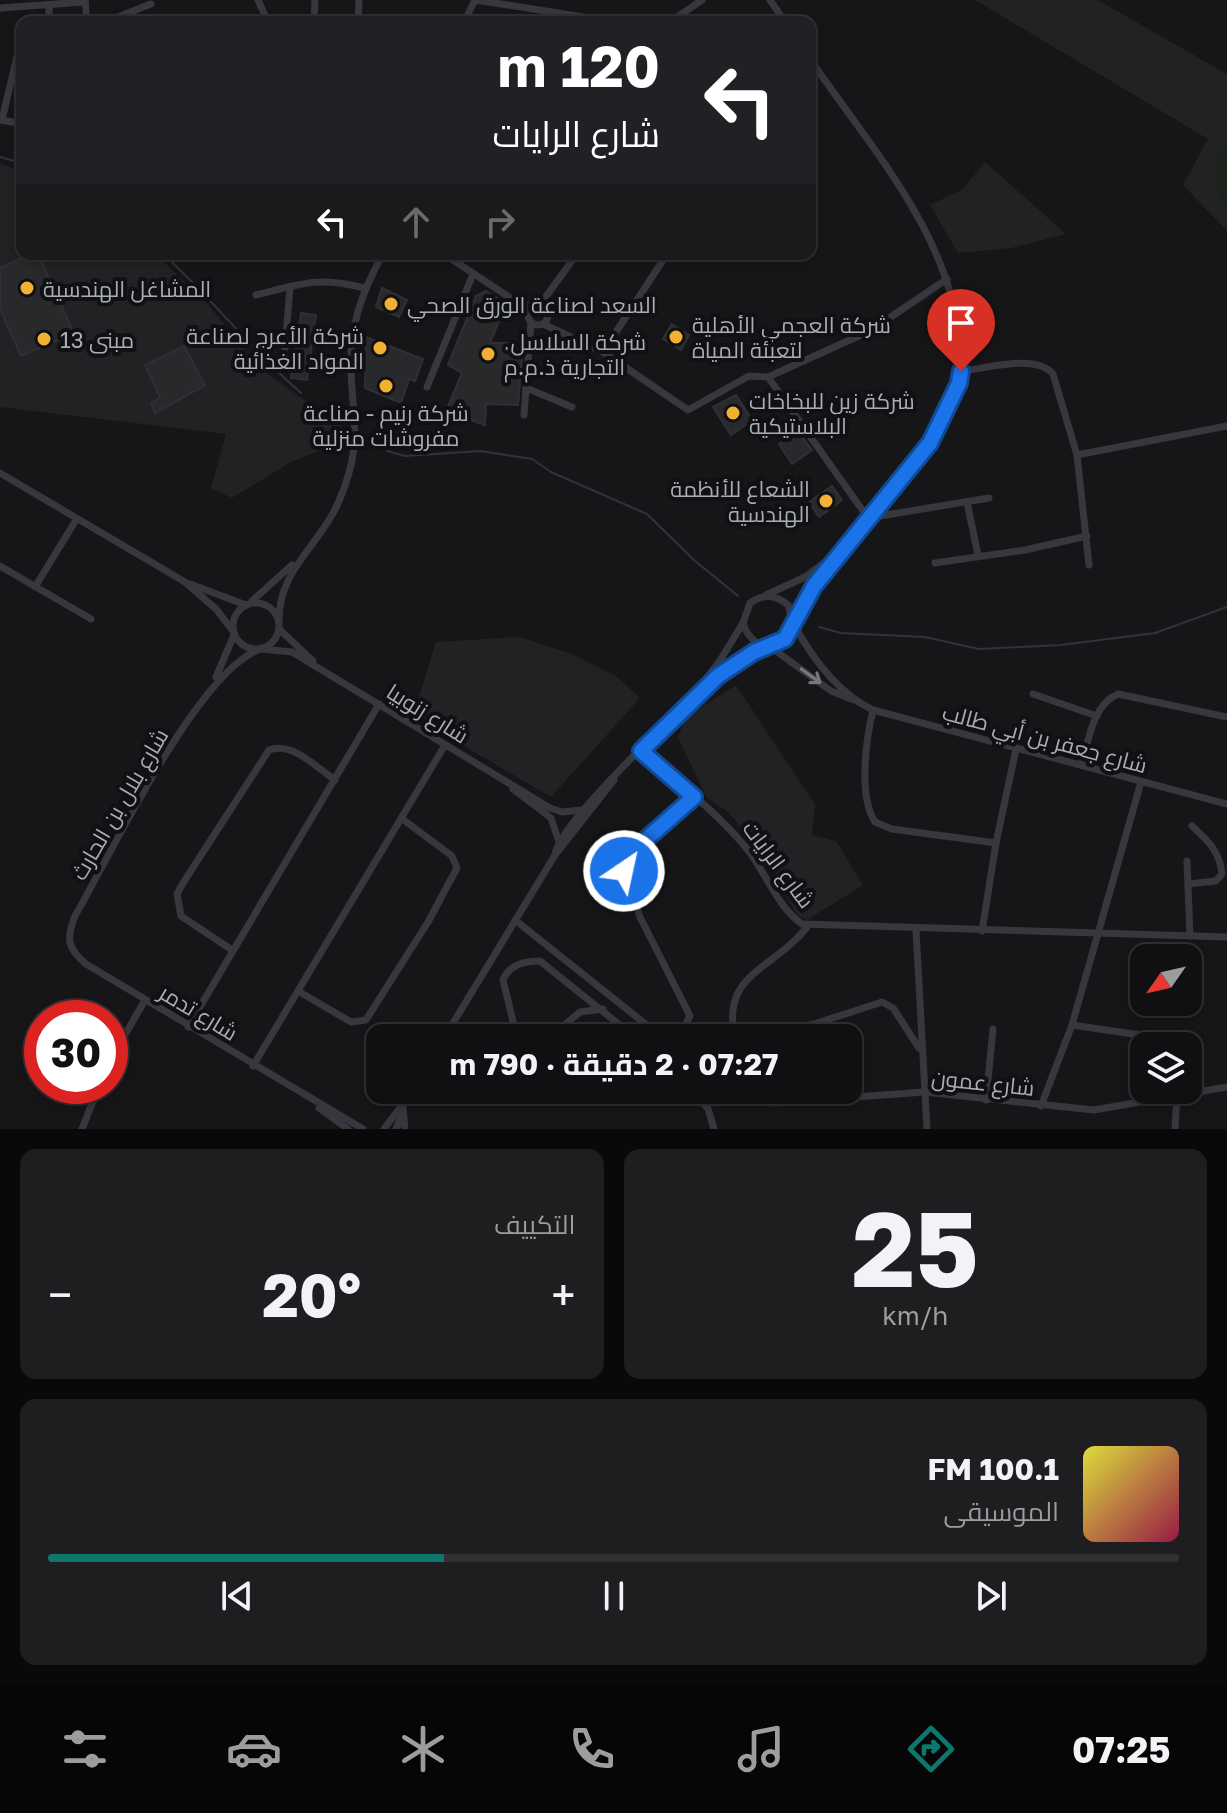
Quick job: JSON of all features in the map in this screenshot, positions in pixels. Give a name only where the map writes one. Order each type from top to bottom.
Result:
[{"type":"street","points":[[476,0],[582,16]]},
{"type":"street","points":[[550,10],[553,0]]},
{"type":"street","points":[[679,16],[702,0]]},
{"type":"street","points":[[0,8],[85,1]]},
{"type":"street","points":[[120,16],[151,4]]},
{"type":"street","points":[[49,6],[49,16]]},
{"type":"street","points":[[1,120],[16,60]]},
{"type":"street","points":[[555,855],[559,842],[582,810],[689,701],[729,667],[785,639],[806,597],[930,443],[959,383],[957,321],[947,279],[908,196],[816,67]]},
{"type":"street","points":[[185,582],[216,609],[246,648],[260,650],[273,642],[279,625],[283,586],[299,558],[332,515],[351,467],[355,434],[351,347],[364,288],[380,260]]},
{"type":"street","points":[[453,260],[515,301],[535,322],[603,352],[688,410],[749,376],[768,377],[870,331],[947,279]]},
{"type":"street","points":[[524,415],[535,322],[573,260]]},
{"type":"street","points":[[603,352],[663,260]]},
{"type":"street","points":[[427,387],[473,274]]},
{"type":"street","points":[[256,295],[329,280],[364,288]]},
{"type":"street","points":[[285,348],[290,287]]},
{"type":"street","points":[[515,301],[542,309],[567,334]]},
{"type":"street","points":[[535,322],[542,309]]},
{"type":"street","points":[[961,371],[1032,364],[1046,366],[1059,383],[1077,455],[1089,565]]},
{"type":"street","points":[[768,377],[868,518]]},
{"type":"street","points":[[526,388],[572,407]]},
{"type":"street","points":[[1077,455],[1227,426]]},
{"type":"street","points":[[0,473],[185,582],[271,609],[279,625]]},
{"type":"street","points":[[868,518],[989,498]]},
{"type":"street","points":[[967,502],[978,555]]},
{"type":"street","points":[[35,587],[76,520]]},
{"type":"street","points":[[935,563],[1025,550],[1087,536]]},
{"type":"street","points":[[689,701],[743,623],[750,603],[805,577],[845,546]]},
{"type":"street","points":[[233,633],[233,619],[299,558]]},
{"type":"street","points":[[0,566],[91,619]]},
{"type":"street","points":[[763,596],[772,596],[788,605],[793,622]]},
{"type":"street","name":"شارع جعفر بن أبي طالب","points":[[793,622],[820,665],[856,701]]},
{"type":"street","points":[[743,623],[751,639],[768,646]]},
{"type":"street","name":"شارع زنوبيا","points":[[279,625],[324,670]]},
{"type":"street","name":"شارع بلال بن الحارث","points":[[69,946],[68,935],[75,916],[187,721],[213,684],[233,633]]},
{"type":"street","name":"شارع جعفر بن أبي طالب","points":[[768,646],[831,691],[873,710],[1227,804]]},
{"type":"street","name":"شارع زنوبيا","points":[[260,650],[292,652],[512,787],[556,810],[582,810]]},
{"type":"street","name":"شارع بلال بن الحارث","points":[[213,684],[235,663],[260,650]]},
{"type":"street","points":[[227,653],[235,663]]},
{"type":"street","points":[[1081,765],[1097,716],[1107,699],[1125,693],[1227,717]]},
{"type":"street","points":[[1033,694],[1097,716]]},
{"type":"street","points":[[188,1027],[379,704]]},
{"type":"street","points":[[873,710],[865,759],[868,808],[875,822],[892,829],[996,843]]},
{"type":"street","points":[[253,1066],[445,745]]},
{"type":"street","points":[[232,950],[181,916],[177,894],[183,883],[269,750],[276,747],[293,751],[335,780]]},
{"type":"street","points":[[982,931],[1016,749]]},
{"type":"street","name":"شارع الرايات","points":[[641,751],[727,826],[765,872],[793,917],[808,926],[1227,937]]},
{"type":"street","points":[[452,1024],[555,855],[614,780]]},
{"type":"street","points":[[1041,1106],[1072,1025],[1141,782]]},
{"type":"street","name":"شارع زنوبيا","points":[[512,787],[551,818],[559,842]]},
{"type":"street","points":[[686,1024],[690,1016],[640,917],[624,861],[694,797]]},
{"type":"street","points":[[298,991],[351,1022],[366,1020],[428,922],[457,868],[452,856],[401,818]]},
{"type":"street","points":[[1188,884],[1216,881],[1222,874],[1216,852],[1192,826]]},
{"type":"street","points":[[1187,861],[1190,936]]},
{"type":"street","points":[[515,920],[645,1024]]},
{"type":"street","points":[[733,1024],[731,1008],[739,989],[793,944],[808,926]]},
{"type":"street","points":[[916,930],[920,1049],[927,1129]]},
{"type":"street","name":"شارع تدمر","points":[[69,946],[86,964],[363,1129]]},
{"type":"street","points":[[513,1024],[503,986],[505,975],[521,963],[546,963],[620,1024]]},
{"type":"street","points":[[128,1030],[145,1000]]},
{"type":"street","points":[[811,1024],[869,1005],[889,1004],[920,1049]]},
{"type":"street","points":[[566,1024],[580,1012],[603,1009]]},
{"type":"street","points":[[1072,1025],[1130,1034]]},
{"type":"street","points":[[986,1100],[993,1029]]},
{"type":"street","name":"شارع عمون","points":[[1202,1090],[1227,1087]]},
{"type":"street","name":"شارع عمون","points":[[862,1097],[925,1092],[1099,1110],[1130,1104]]},
{"type":"street","name":"شارع تدمر","points":[[315,1103],[348,1129]]},
{"type":"street","points":[[82,1129],[92,1104]]},
{"type":"street","points":[[396,1129],[405,1104]]},
{"type":"street","points":[[704,1104],[714,1129]]},
{"type":"street","points":[[1175,1129],[1176,1104]]},
{"type":"street","points":[[384,1129],[403,1108]]},
{"type":"street","points":[[403,1108],[405,1129]]},
{"type":"shaded area","points":[[975,0],[1098,0],[1227,74],[1227,231],[1183,185],[1208,139]]},
{"type":"shaded area","points":[[1227,139],[1227,207],[1217,190],[1214,174]]},
{"type":"shaded area","points":[[985,162],[1066,234],[1011,248],[958,253],[930,205],[963,189]]},
{"type":"shaded area","points":[[0,163],[16,170],[16,260],[162,260],[209,306],[261,369],[345,429],[345,440],[291,462],[232,498],[211,488],[226,434],[0,407]]},
{"type":"shaded area","points":[[520,637],[572,654],[616,676],[640,698],[551,797],[413,716],[436,642]]},
{"type":"shaded area","points":[[736,685],[815,804],[812,835],[836,841],[863,885],[807,920],[797,915],[766,859],[729,813],[706,797],[678,737],[686,717]]},
{"type":"building","name":"المشاغل الهندسية","points":[[17,260],[41,260],[74,333],[21,356],[0,309],[0,268]]},
{"type":"building","name":"السعد لصناعة الورق الصحي","points":[[382,288],[407,300],[399,317],[376,307]]},
{"type":"building","name":".شركة السلاسل التجارية ذ.م.م","points":[[486,291],[506,304],[490,343],[523,343],[518,405],[486,404],[485,425],[446,411],[462,373],[448,365],[476,296]]},
{"type":"building","points":[[301,313],[316,315],[307,380],[291,378]]},
{"type":"building","name":"شركة العجمي الأهلية لتعبئة المياة","points":[[672,324],[689,335],[681,350],[663,339]]},
{"type":"building","points":[[366,337],[423,359],[415,381],[409,379],[401,403],[365,388]]},
{"type":"building","points":[[184,346],[205,385],[155,413],[151,404],[160,397],[145,365]]},
{"type":"building","name":"شركة زين للبخاخات البلاستيكية","points":[[736,395],[752,420],[731,435],[713,407]]},
{"type":"building","points":[[798,431],[812,450],[792,464],[779,444]]},
{"type":"building","name":"الشعاع للأنظمة الهندسية","points":[[832,486],[842,500],[819,517],[809,502]]},
{"type":"waterway","points":[[0,157],[16,161]]},
{"type":"waterway","points":[[169,260],[301,393]]},
{"type":"waterway","points":[[387,451],[405,456],[480,451],[532,459],[551,472],[647,514],[694,560],[738,596]]},
{"type":"waterway","points":[[819,627],[841,633],[925,637],[979,649],[1061,645],[1155,633],[1227,607]]},
{"type":"place","name":"المشاغل الهندسية","points":[[27,288]]},
{"type":"place","name":"السعد لصناعة الورق الصحي","points":[[391,304]]},
{"type":"place","name":"شركة العجمي الأهلية لتعبئة المياة","points":[[676,337]]},
{"type":"place","name":"مبنى 13","points":[[44,339]]},
{"type":"place","name":"شركة الأعرج لصناعة المواد الغذائية","points":[[380,348]]},
{"type":"place","name":".شركة السلاسل التجارية ذ.م.م","points":[[488,354]]},
{"type":"place","name":"شركة رنيم - صناعة مفروشات منزلية","points":[[386,386]]},
{"type":"place","name":"شركة زين للبخاخات البلاستيكية","points":[[733,413]]},
{"type":"place","name":"الشعاع للأنظمة الهندسية","points":[[826,501]]},
{"type":"route","points":[[624,871],[626,857],[694,797],[641,751],[689,701],[729,667],[785,639],[814,586],[930,443],[959,383],[961,371]]}]
